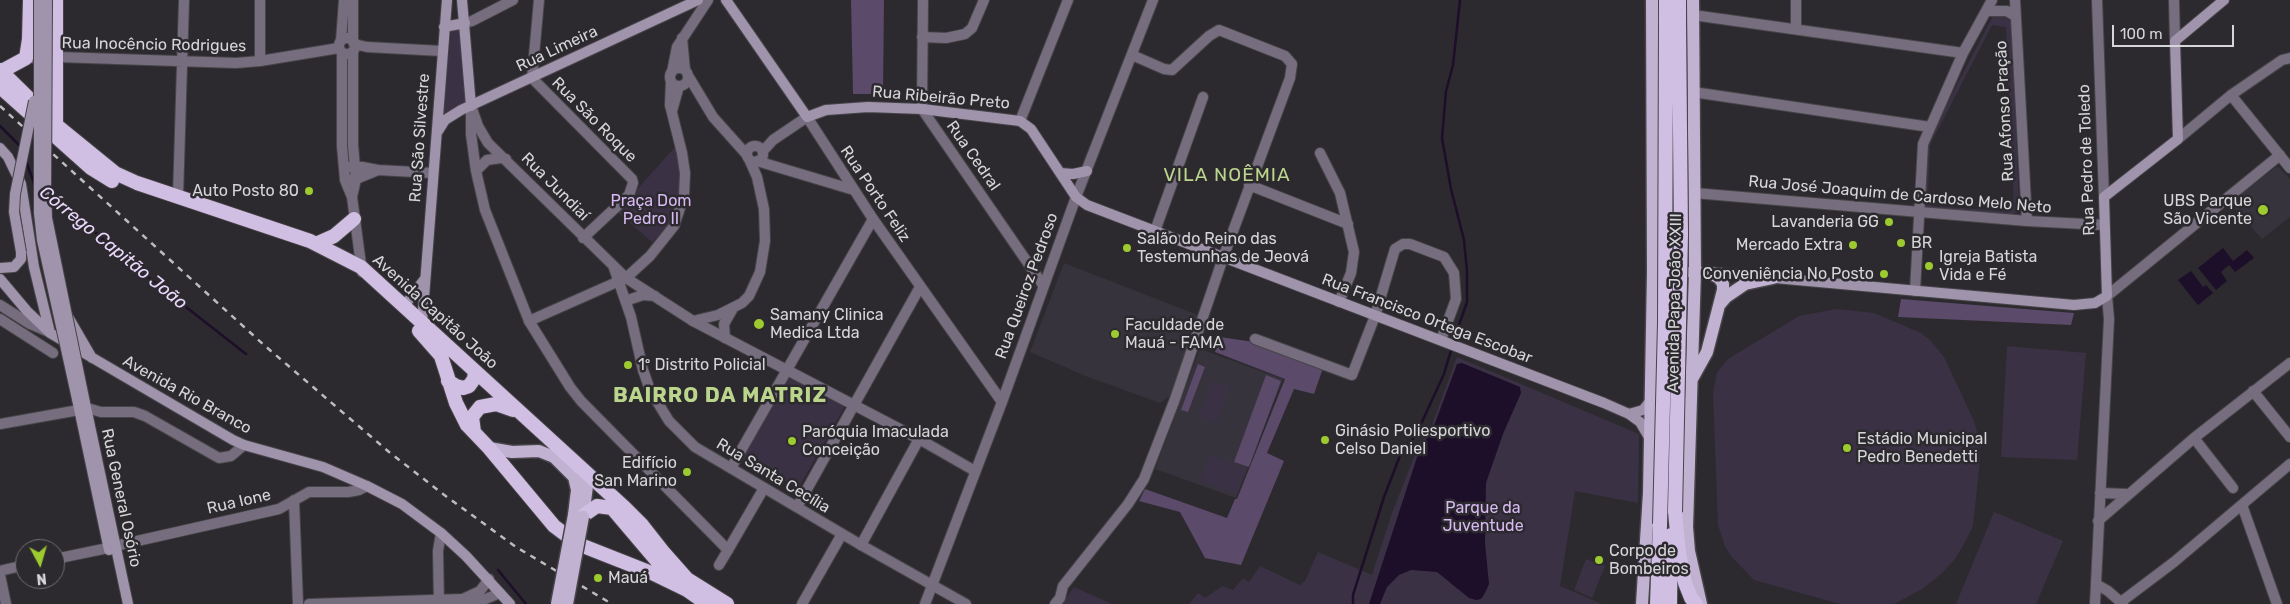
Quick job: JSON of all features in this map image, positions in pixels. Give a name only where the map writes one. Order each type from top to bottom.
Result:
[{"type":"highway","points":[[1,70],[26,58],[29,39],[30,0]]},
{"type":"highway","points":[[56,0],[56,125]]},
{"type":"highway","name":"Avenida Papa João XXIII","points":[[1666,0],[1673,23],[1681,234],[1675,512],[1669,560],[1670,604]]},
{"type":"highway","name":"Avenida Papa João XXIII","points":[[1657,604],[1673,23],[1679,0]]},
{"type":"highway","name":"Avenida Capitão João","points":[[1,70],[56,125],[115,173],[137,183],[316,244],[362,273],[404,306],[584,470],[642,525],[664,554],[688,579],[727,604]]},
{"type":"highway","name":"Avenida Capitão João","points":[[0,88],[84,162],[112,181],[154,199],[300,246],[362,273],[438,352],[462,416],[476,437],[489,448],[545,516],[565,536],[586,548],[654,574],[686,590],[707,604]]},
{"type":"highway","points":[[316,244],[334,236],[354,219]]},
{"type":"highway","points":[[448,381],[456,386],[469,386],[474,379],[475,372]]},
{"type":"highway","points":[[476,437],[472,420],[477,409],[489,404],[503,406],[525,416]]},
{"type":"highway","points":[[489,448],[482,432],[480,419],[490,407],[503,406]]},
{"type":"highway","points":[[580,515],[597,506],[612,508],[662,567],[686,590]]},
{"type":"highway","points":[[1675,512],[1679,553],[1685,583],[1691,598],[1696,604]]},
{"type":"main road","points":[[39,0],[39,213],[42,240],[82,404]]},
{"type":"main road","points":[[48,0],[47,218],[82,404]]},
{"type":"main road","name":"Rua São Silvestre","points":[[422,323],[433,173],[437,134],[442,116],[442,51],[446,0]]},
{"type":"main road","points":[[462,0],[471,106]]},
{"type":"main road","name":"Rua Limeira","points":[[442,116],[471,106],[698,0]]},
{"type":"main road","name":"Rua Porto Feliz","points":[[726,0],[807,117]]},
{"type":"main road","name":"Avenida Papa João XXIII","points":[[1642,604],[1651,400],[1653,272],[1652,0]]},
{"type":"main road","name":"Avenida Papa João XXIII","points":[[1692,0],[1694,193],[1701,272],[1692,379],[1687,527],[1689,551],[1701,604]]},
{"type":"main road","points":[[2104,197],[2178,139],[2175,42],[2217,2]]},
{"type":"main road","points":[[444,27],[465,23]]},
{"type":"main road","points":[[0,268],[14,267],[21,259],[14,212],[15,194],[38,75]]},
{"type":"main road","name":"Rua Ribeirão Preto","points":[[807,117],[826,110],[848,107],[922,109],[1020,121],[1031,129],[1076,197]]},
{"type":"main road","points":[[0,148],[8,157],[21,184],[34,267],[50,333]]},
{"type":"main road","points":[[1060,173],[1073,174],[1087,171]]},
{"type":"main road","name":"Rua Francisco Ortega Escobar","points":[[1076,197],[1096,209],[1444,341],[1629,414],[1642,424],[1650,439]]},
{"type":"main road","name":"Rua Pedro de Toledo","points":[[2104,197],[2107,296]]},
{"type":"main road","points":[[34,267],[41,282],[72,321],[93,359]]},
{"type":"main road","points":[[1653,272],[1701,272],[2074,305],[2095,302],[2107,296]]},
{"type":"main road","points":[[1692,379],[1707,352],[1723,284],[1719,278],[1701,272]]},
{"type":"main road","name":"Avenida Rio Branco","points":[[0,278],[27,311],[50,333],[244,445],[323,467],[402,504],[440,532],[489,579],[510,604]]},
{"type":"main road","points":[[1719,306],[1726,297],[1746,284],[1772,278]]},
{"type":"main road","points":[[404,306],[424,279]]},
{"type":"main road","points":[[1629,414],[1643,410],[1651,400]]},
{"type":"main road","name":"Rua General Osório","points":[[82,404],[122,604]]},
{"type":"main road","points":[[489,448],[512,452],[538,451],[554,457],[574,477],[580,515],[567,604]]},
{"type":"main road","points":[[557,604],[587,486],[584,470]]},
{"type":"main road","name":"Rua General Osório","points":[[112,547],[128,604]]},
{"type":"street","points":[[178,197],[184,0]]},
{"type":"street","points":[[260,0],[260,61]]},
{"type":"street","points":[[344,0],[355,167],[351,180],[352,196],[362,273]]},
{"type":"street","points":[[351,180],[344,168],[342,146],[348,47],[354,0]]},
{"type":"street","points":[[465,23],[513,0]]},
{"type":"street","points":[[532,78],[538,0]]},
{"type":"street","points":[[676,81],[674,52],[708,0]]},
{"type":"street","points":[[922,0],[922,109]]},
{"type":"street","points":[[922,37],[946,38],[965,34],[972,28],[984,0]]},
{"type":"street","points":[[1020,121],[1068,0]]},
{"type":"street","name":"Rua Queiroz Pedroso","points":[[925,604],[1002,402],[1076,197],[1153,0]]},
{"type":"street","points":[[1796,0],[1796,29]]},
{"type":"street","points":[[1915,291],[1922,150],[1930,127],[1964,53],[1992,0]]},
{"type":"street","name":"Rua Afonso Pração","points":[[2015,0],[2026,221]]},
{"type":"street","name":"Rua Pedro de Toledo","points":[[2097,0],[2104,197]]},
{"type":"street","points":[[2174,0],[2175,42]]},
{"type":"street","points":[[1986,11],[2007,11],[2015,16]]},
{"type":"street","points":[[1693,15],[1964,53]]},
{"type":"street","points":[[1055,604],[1060,598],[1063,586],[1128,504],[1144,479],[1175,399],[1222,258],[1293,68],[1289,59],[1219,30],[1208,36],[1172,70],[1164,70],[1132,55]]},
{"type":"street","points":[[676,81],[687,82],[682,38]]},
{"type":"street","name":"Rua Inocêncio Rodrigues","points":[[26,58],[57,57],[182,63],[260,61],[348,47],[442,51]]},
{"type":"street","points":[[2178,139],[2231,95],[2282,60],[2290,58]]},
{"type":"street","points":[[529,321],[622,280],[668,235],[678,221],[685,185],[684,166],[671,112],[680,68],[687,73],[697,93],[713,117],[732,140],[778,168],[854,190]]},
{"type":"street","name":"Rua São Roque","points":[[532,78],[633,183],[633,190],[629,195],[583,238]]},
{"type":"street","points":[[676,81],[697,93]]},
{"type":"street","points":[[1693,92],[1930,127]]},
{"type":"street","points":[[2231,95],[2290,168]]},
{"type":"street","points":[[1155,231],[1203,97]]},
{"type":"street","points":[[471,106],[471,134],[476,171],[485,210],[529,321],[570,387],[581,401],[728,550]]},
{"type":"street","name":"Rua Jundiaí","points":[[471,106],[483,136],[613,266],[622,280],[656,296],[693,321],[919,439],[975,471]]},
{"type":"street","name":"Rua Cedral","points":[[922,109],[1043,285]]},
{"type":"street","name":"Rua Ribeirão Preto","points":[[755,153],[807,117]]},
{"type":"street","name":"Rua Porto Feliz","points":[[807,117],[873,219],[1002,402]]},
{"type":"street","points":[[693,321],[732,310],[742,303],[754,286],[760,272],[764,241],[764,217],[755,153]]},
{"type":"street","points":[[1320,153],[1340,194],[1354,252],[1354,262],[1340,302]]},
{"type":"street","points":[[2107,296],[2280,155]]},
{"type":"street","points":[[476,171],[487,160],[506,159]]},
{"type":"street","points":[[344,168],[355,167],[433,173]]},
{"type":"street","points":[[351,180],[378,170]]},
{"type":"street","points":[[1249,186],[1348,224]]},
{"type":"street","name":"Rua José Joaquim de Cardoso Melo Neto","points":[[1694,193],[2026,221],[2104,225]]},
{"type":"street","points":[[730,468],[873,219]]},
{"type":"street","points":[[1255,339],[1352,375],[1375,316],[1395,249],[1398,245],[1410,244],[1444,257],[1454,273],[1457,285],[1456,299],[1444,341]]},
{"type":"street","name":"Rua Santa Cecília","points":[[622,280],[631,299],[631,317]]},
{"type":"street","name":"Rua Santa Cecília","points":[[622,280],[643,370],[650,390],[669,421],[695,447],[842,534],[966,604]]},
{"type":"street","points":[[797,507],[920,287]]},
{"type":"street","points":[[631,299],[643,295],[656,296]]},
{"type":"street","name":"Rua Pedro de Toledo","points":[[2095,604],[2110,319],[2107,296]]},
{"type":"street","points":[[2095,302],[2110,319]]},
{"type":"street","points":[[0,305],[30,324],[50,333]]},
{"type":"street","points":[[725,338],[724,324],[732,310]]},
{"type":"street","points":[[0,319],[53,353]]},
{"type":"street","points":[[2098,520],[2194,438],[2290,363]]},
{"type":"street","points":[[2254,391],[2290,437]]},
{"type":"street","points":[[0,424],[82,404],[101,412],[129,412],[145,416],[218,458],[231,456],[244,445]]},
{"type":"street","points":[[2194,438],[2233,488]]},
{"type":"street","points":[[861,545],[919,439]]},
{"type":"street","points":[[2096,584],[2122,603],[2242,506],[2290,464]]},
{"type":"street","name":"Rua Ione","points":[[65,557],[269,512],[279,509],[309,492],[348,492],[367,486]]},
{"type":"street","points":[[719,566],[764,488]]},
{"type":"street","points":[[2100,493],[2127,494]]},
{"type":"street","points":[[294,500],[298,604]]},
{"type":"street","points":[[2242,506],[2277,604]]},
{"type":"street","points":[[439,602],[438,545],[440,532]]},
{"type":"street","points":[[802,604],[842,534]]},
{"type":"street","points":[[0,570],[15,567]]},
{"type":"street","points":[[0,575],[6,604]]},
{"type":"street","points":[[462,600],[476,594],[489,579]]},
{"type":"street","points":[[309,604],[483,600],[500,593]]},
{"type":"shaded area","points":[[851,0],[884,0],[883,94],[853,94]]},
{"type":"shaded area","name":"UBS Parque São Vicente","points":[[2278,166],[2290,179],[2290,217],[2262,239],[2229,202]]},
{"type":"shaded area","points":[[2223,248],[2233,261],[2247,250],[2254,258],[2235,272],[2229,265],[2221,272],[2227,281],[2216,290],[2198,268]]},
{"type":"shaded area","name":"Faculdade de Mauá - FAMA","points":[[1064,263],[1198,315],[1172,394],[1160,403],[1088,377],[1030,352]]},
{"type":"shaded area","points":[[2191,271],[2203,287],[2206,285],[2213,293],[2198,305],[2178,280]]},
{"type":"shaded area","points":[[1901,299],[2074,313],[2071,325],[1898,317]]},
{"type":"shaded area","points":[[1220,337],[1254,342],[1323,368],[1314,394],[1294,389],[1267,453],[1284,461],[1241,565],[1205,558],[1180,512],[1139,501],[1145,489],[1227,518],[1235,499],[1237,499],[1285,379],[1215,352]]},
{"type":"shaded area","points":[[1200,349],[1283,379],[1236,498],[1155,469]]},
{"type":"shaded area","points":[[1462,363],[1520,387],[1521,393],[1503,434],[1486,483],[1485,543],[1489,584],[1481,599],[1476,600],[1469,598],[1437,572],[1411,570],[1399,575],[1387,587],[1380,604],[1369,604],[1421,445],[1431,434],[1457,364]]},
{"type":"shaded area","points":[[1198,364],[1205,367],[1188,412],[1181,410]]},
{"type":"shaded area","points":[[1266,375],[1281,381],[1249,467],[1234,462]]},
{"type":"green space","points":[[2003,15],[2010,18],[2012,25],[2019,206],[2017,212],[2010,216],[1926,208],[1924,202],[1926,144],[1993,16]],"holes":[[[1992,25],[2006,27],[2014,207],[2006,211],[1932,206],[1928,199],[1930,145]]]},
{"type":"green space","points":[[461,29],[467,105],[443,117],[451,32]]},
{"type":"green space","name":"Praça Dom Pedro II","points":[[675,147],[683,173],[672,224],[652,242],[617,212]]},
{"type":"green space","name":"Estádio Municipal Pedro Benedetti","points":[[1836,309],[1874,313],[1921,333],[1930,340],[1944,357],[1974,421],[1979,439],[1980,458],[1973,526],[1965,542],[1955,559],[1942,573],[1922,589],[1894,604],[1840,604],[1754,580],[1730,555],[1718,525],[1713,392],[1717,373],[1728,359],[1799,316]]},
{"type":"green space","points":[[2007,346],[2086,353],[2077,460],[2001,457]]},
{"type":"green space","name":"Parque da Juventude","points":[[1457,357],[1639,434],[1638,503],[1575,491],[1560,586],[1602,604],[1189,604],[1198,593],[1205,598],[1222,586],[1233,590],[1243,578],[1249,582],[1260,566],[1300,585],[1305,581],[1318,552],[1372,575],[1392,513],[1420,442],[1429,433]]},
{"type":"green space","points":[[789,374],[846,404],[798,489],[771,472],[742,461]]},
{"type":"green space","points":[[1212,381],[1229,387],[1217,423],[1199,417]]},
{"type":"green space","points":[[1210,456],[1246,468],[1236,494],[1200,481]]},
{"type":"green space","points":[[1994,512],[2063,541],[2036,604],[1956,604]]},
{"type":"green space","points":[[1586,559],[1605,566],[1592,598],[1574,590]]},
{"type":"green space","points":[[1074,587],[1112,604],[1062,604]]},
{"type":"waterway","points":[[1453,342],[1467,302],[1467,271],[1464,240],[1451,189],[1442,138],[1446,91],[1453,65],[1460,0]]},
{"type":"waterway","name":"Córrego Capitão João","points":[[0,126],[22,148]]},
{"type":"waterway","name":"Córrego Capitão João","points":[[26,161],[35,186]]},
{"type":"waterway","name":"Córrego Capitão João","points":[[49,197],[87,225],[131,264],[246,354]]},
{"type":"waterway","points":[[1353,604],[1353,595],[1384,497],[1403,448],[1413,439],[1444,374],[1452,347]]},
{"type":"waterway","name":"Córrego Capitão João","points":[[498,570],[526,604]]},
{"type":"railway","points":[[0,106],[264,345],[389,452],[516,547],[612,604]]},
{"type":"place","name":"Auto Posto 80","points":[[309,191]]},
{"type":"place","name":"UBS Parque São Vicente","points":[[2263,210]]},
{"type":"place","name":"Lavanderia GG","points":[[1889,222]]},
{"type":"place","name":"BR","points":[[1901,243]]},
{"type":"place","name":"Mercado Extra","points":[[1853,245]]},
{"type":"place","name":"Salão do Reino das Testemunhas de Jeová","points":[[1127,248]]},
{"type":"place","name":"Igreja Batista Vida e Fé","points":[[1929,266]]},
{"type":"place","name":"Conveniência No Posto","points":[[1884,274]]},
{"type":"place","name":"Samany Clinica Medica Ltda","points":[[759,324]]},
{"type":"place","name":"Faculdade de Mauá - FAMA","points":[[1115,334]]},
{"type":"place","name":"1º Distrito Policial","points":[[628,365]]},
{"type":"place","name":"Ginásio Poliesportivo Celso Daniel","points":[[1325,440]]},
{"type":"place","name":"Paróquia Imaculada Conceição","points":[[792,441]]},
{"type":"place","name":"Estádio Municipal Pedro Benedetti","points":[[1847,448]]},
{"type":"place","name":"Edifício San Marino","points":[[687,472]]},
{"type":"place","name":"Corpo de Bombeiros","points":[[1599,560]]},
{"type":"place","name":"Mauá","points":[[598,578]]},
{"type":"district","name":"VILA NOÊMIA","points":[[1227,176]]},
{"type":"district","name":"BAIRRO DA MATRIZ","points":[[720,396]]}]
